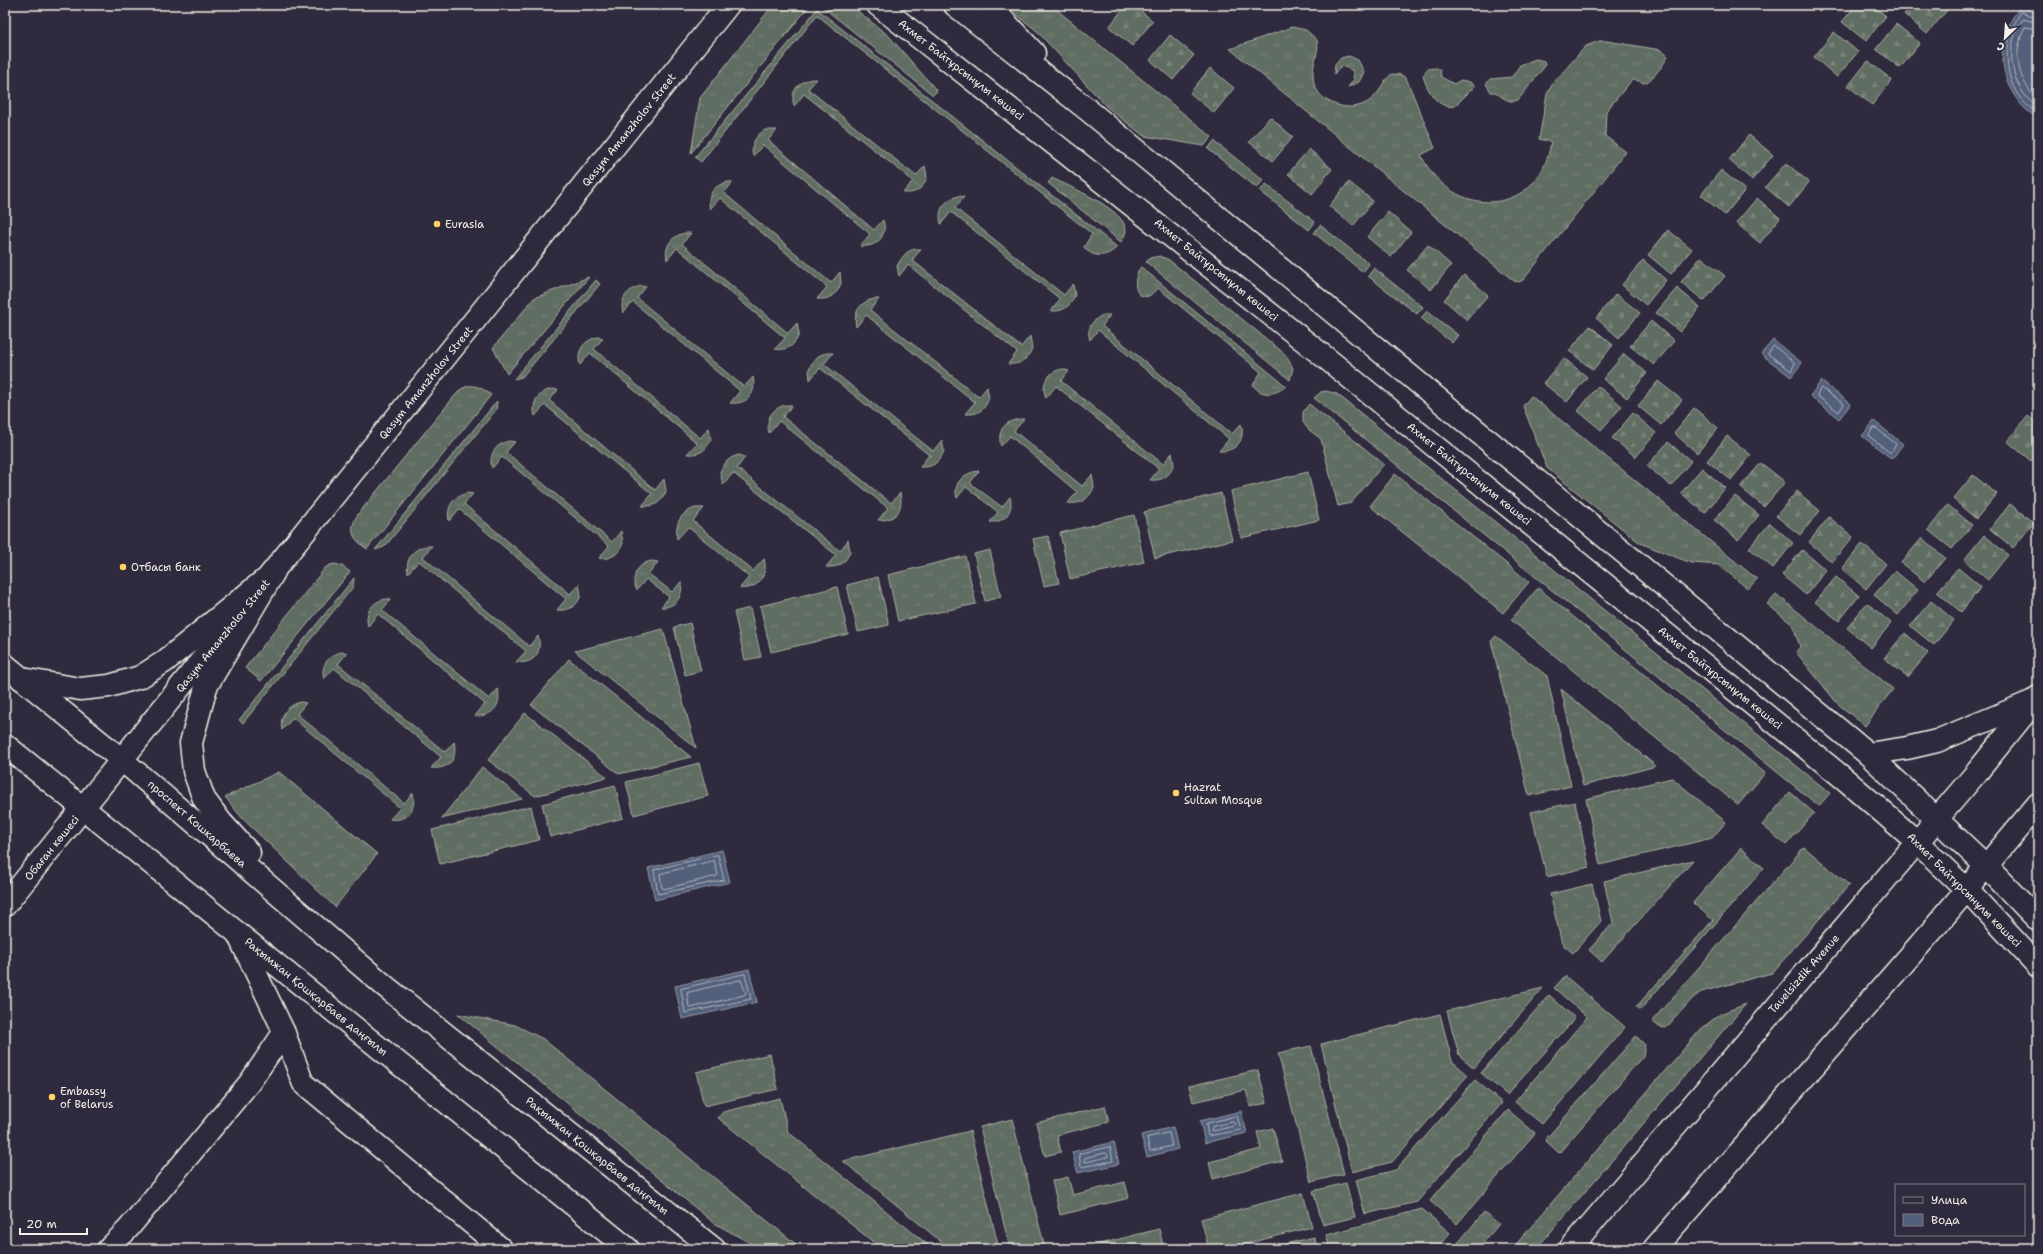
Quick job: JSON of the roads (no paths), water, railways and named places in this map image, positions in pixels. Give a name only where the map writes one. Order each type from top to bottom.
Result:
[{"type":"street","name":"Qasym Amanzholov Street","points":[[83,809],[728,5]]},
{"type":"street","name":"Ахмет Байтұрсынұлы көшесі","points":[[878,5],[1314,348],[1847,781],[1917,842],[1967,890],[2038,966]]},
{"type":"street","points":[[955,5],[1088,110],[1868,754],[1986,866],[2038,920]]},
{"type":"street","points":[[989,5],[1088,110]]},
{"type":"street","points":[[22,679],[80,689],[109,686],[140,677],[164,662],[274,572]]},
{"type":"street","points":[[274,572],[206,687],[191,743],[194,771],[204,799],[221,822],[318,929]]},
{"type":"street","name":"проспект Кошкарбаева","points":[[5,666],[122,760],[386,987]]},
{"type":"street","points":[[1868,754],[1907,748],[1937,741],[2037,699]]},
{"type":"street","name":"Tauelsizdik Avenue","points":[[1570,1249],[1977,772],[2037,699]]},
{"type":"street","name":"Рақымжан Қошқарбаев даңғылы","points":[[5,745],[628,1249]]},
{"type":"street","points":[[1654,1249],[1967,890],[2038,804]]},
{"type":"street","name":"Обаған көшесі","points":[[5,905],[83,809]]},
{"type":"street","points":[[237,933],[284,1032],[303,1083],[502,1249]]},
{"type":"street","name":"Рақымжан Қошқарбаев даңғылы","points":[[386,987],[714,1249]]},
{"type":"street","points":[[108,1249],[128,1229],[250,1082],[284,1032]]},
{"type":"water","points":[[2021,5],[2038,15],[2038,118],[2019,102],[2007,80],[2004,67],[2004,41],[2007,29]]},
{"type":"water","points":[[1773,340],[1802,363],[1791,377],[1761,354]]},
{"type":"water","points":[[1821,381],[1851,404],[1839,419],[1810,396]]},
{"type":"water","points":[[1874,421],[1903,444],[1892,459],[1862,436]]},
{"type":"water","points":[[722,850],[730,882],[655,900],[648,868]]},
{"type":"water","points":[[749,969],[757,1002],[682,1019],[675,986]]},
{"type":"water","points":[[1241,1111],[1247,1133],[1205,1143],[1200,1121]]},
{"type":"water","points":[[1173,1127],[1178,1149],[1147,1157],[1141,1135]]},
{"type":"water","points":[[1114,1142],[1119,1164],[1078,1173],[1072,1152]]},
{"type":"place","name":"Eurasia","points":[[437,224]]},
{"type":"place","name":"Отбасы банк","points":[[123,567]]},
{"type":"place","name":"Hazrat Sultan Mosque","points":[[1176,793]]},
{"type":"place","name":"Embassy of Belarus","points":[[52,1097]]}]
